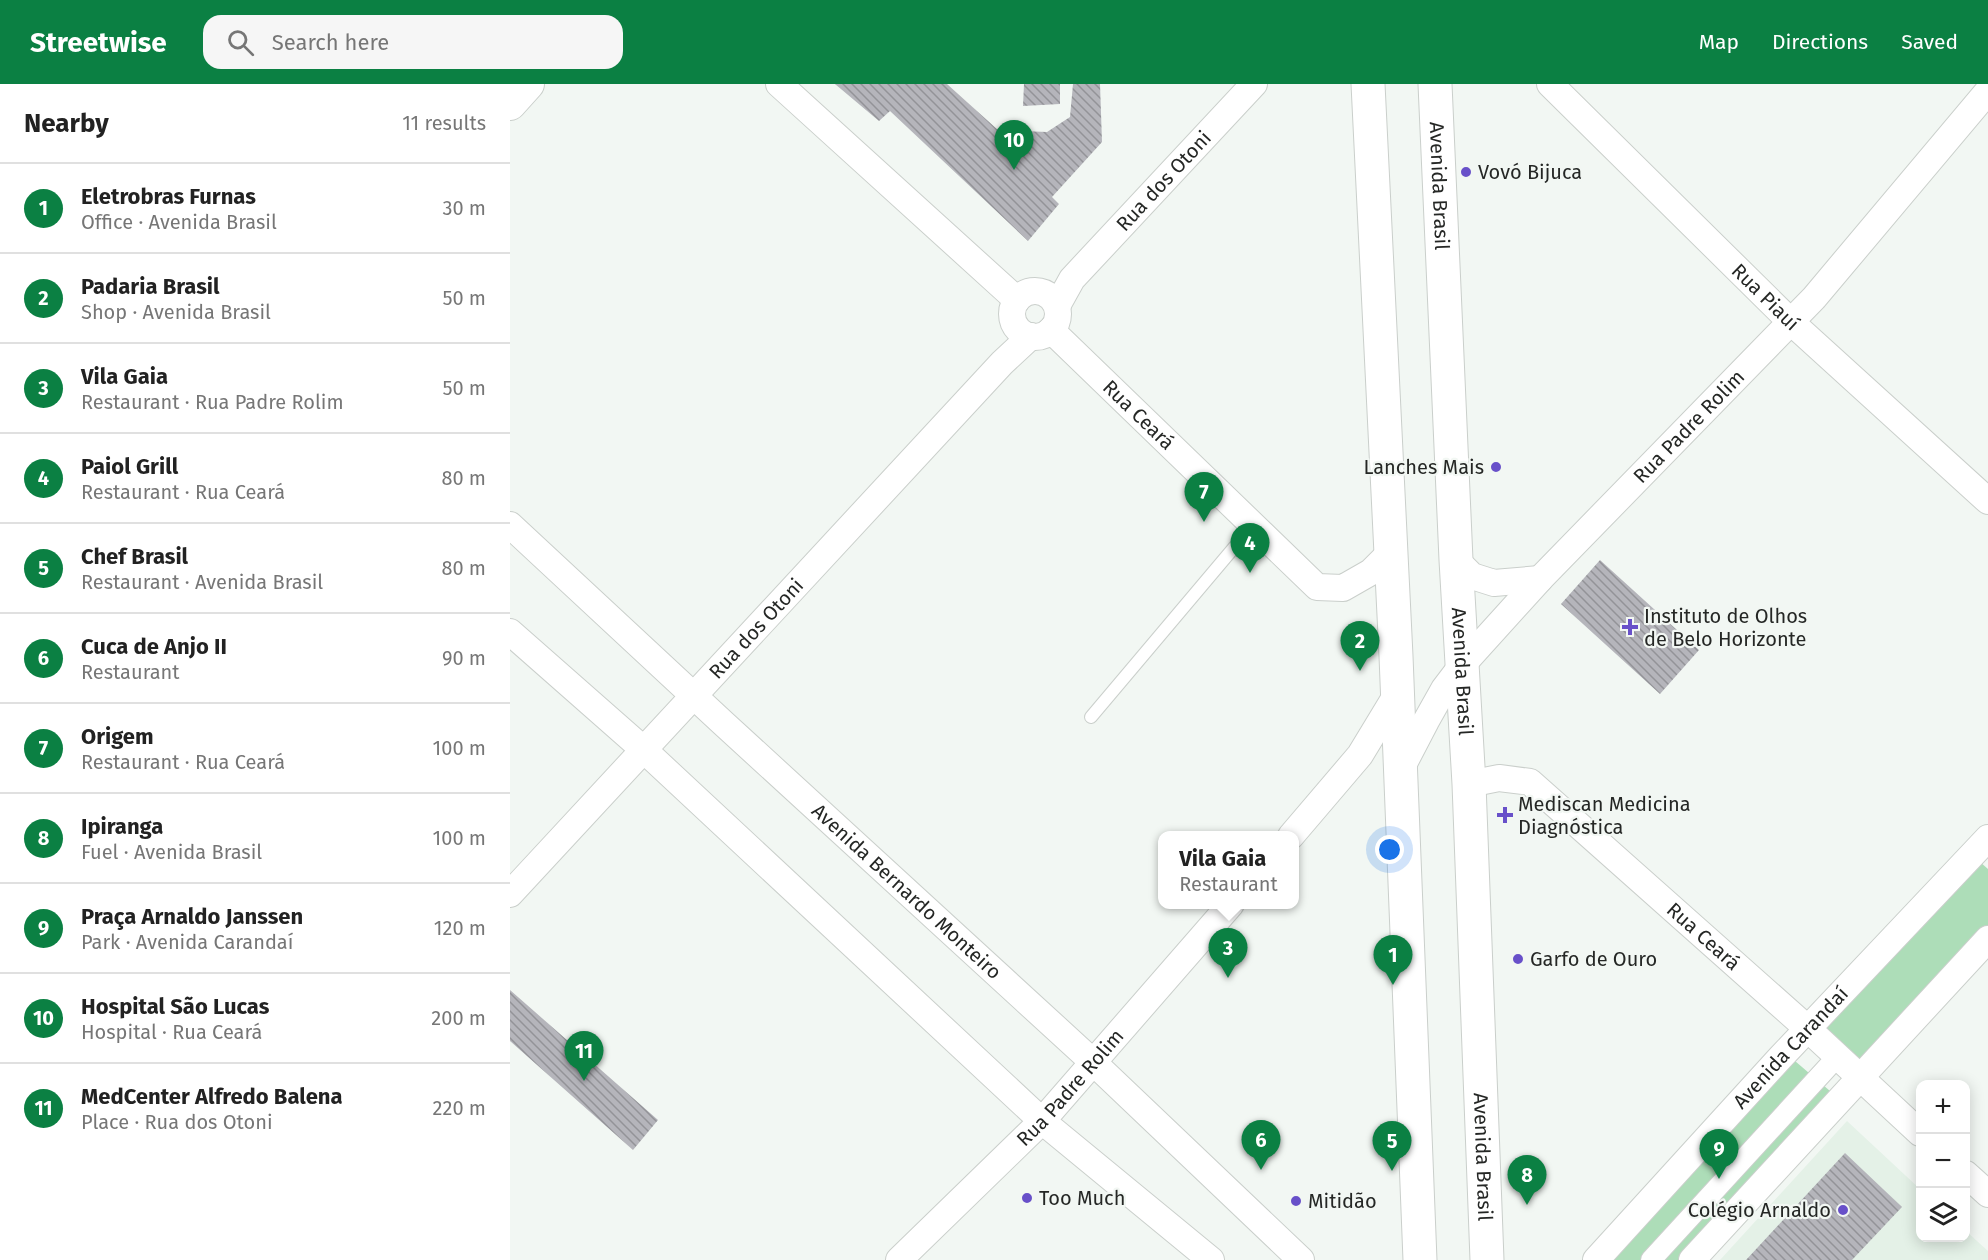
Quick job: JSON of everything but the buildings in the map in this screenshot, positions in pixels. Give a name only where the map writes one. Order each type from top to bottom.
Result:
[{"type":"main road","points":[[1368,84],[1392,550],[1419,1260]]},
{"type":"main road","name":"Avenida Brasil","points":[[1435,84],[1456,560],[1469,784],[1487,1260]]},
{"type":"street","points":[[510,104],[528,84]]},
{"type":"street","points":[[779,84],[1017,300],[1012,315],[1041,319]]},
{"type":"street","name":"Rua dos Otoni","points":[[510,894],[1002,363],[1072,279],[1254,84]]},
{"type":"street","name":"Rua Piauí","points":[[1550,84],[1791,322],[1988,501]]},
{"type":"street","name":"Rua Padre Rolim","points":[[1401,783],[1426,721],[1463,664],[1540,579],[1814,298],[1988,91]]},
{"type":"street","name":"Rua Ceará","points":[[1041,319],[1317,588],[1343,588],[1371,572],[1392,550]]},
{"type":"street","name":"Avenida Bernardo Monteiro","points":[[510,525],[1094,1063],[1301,1260]]},
{"type":"street","points":[[1456,560],[1472,576],[1494,583],[1540,579]]},
{"type":"street","points":[[510,632],[644,750],[1042,1121],[1211,1260]]},
{"type":"street","points":[[1295,831],[1360,755],[1397,694]]},
{"type":"street","points":[[1360,755],[1382,760],[1401,783]]},
{"type":"street","name":"Rua Ceará","points":[[1469,784],[1499,778],[1530,782],[1808,1029],[1916,1129]]},
{"type":"street","name":"Avenida Carandaí","points":[[1596,1260],[1808,1029],[1985,849]]},
{"type":"street","name":"Rua Padre Rolim","points":[[899,1260],[1042,1121],[1227,909]]},
{"type":"street","points":[[1692,1260],[1988,939]]},
{"type":"street","points":[[1651,1260],[1837,1057]]},
{"type":"street","points":[[1970,1178],[1988,1194]]},
{"type":"lane","points":[[1091,717],[1253,525]]},
{"type":"shaded area","name":"Colégio Arnaldo","points":[[1847,1121],[1916,1185],[1916,1242],[1970,1242],[1970,1235],[1988,1251],[1988,1260],[1720,1260]]},
{"type":"green space","points":[[1980,862],[1988,869],[1988,926],[1860,1063],[1823,1030]]},
{"type":"green space","points":[[1788,1055],[1837,1097],[1685,1260],[1605,1260]]},
{"type":"place","name":"Hospital São Lucas","points":[[1014,170]]},
{"type":"place","name":"Vovó Bijuca","points":[[1466,172]]},
{"type":"place","name":"Lanches Mais","points":[[1496,467]]},
{"type":"place","name":"Origem","points":[[1204,522]]},
{"type":"place","name":"Paiol Grill","points":[[1250,573]]},
{"type":"place","name":"Instituto de Olhos de Belo Horizonte","points":[[1630,627]]},
{"type":"place","name":"Padaria Brasil","points":[[1360,671]]},
{"type":"place","name":"Mediscan Medicina Diagnóstica","points":[[1505,815]]},
{"type":"place","name":"Garfo de Ouro","points":[[1518,959]]},
{"type":"place","name":"Vila Gaia","points":[[1228,978]]},
{"type":"place","name":"Eletrobras Furnas","points":[[1393,985]]},
{"type":"place","name":"MedCenter Alfredo Balena","points":[[584,1081]]},
{"type":"place","name":"Cuca de Anjo II","points":[[1261,1170]]},
{"type":"place","name":"Chef Brasil","points":[[1392,1171]]},
{"type":"place","name":"Praça Arnaldo Janssen","points":[[1719,1179]]},
{"type":"place","name":"Too Much","points":[[1027,1198]]},
{"type":"place","name":"Mitidão","points":[[1296,1201]]},
{"type":"place","name":"Ipiranga","points":[[1527,1205]]},
{"type":"place","name":"Colégio Arnaldo","points":[[1843,1210]]}]
